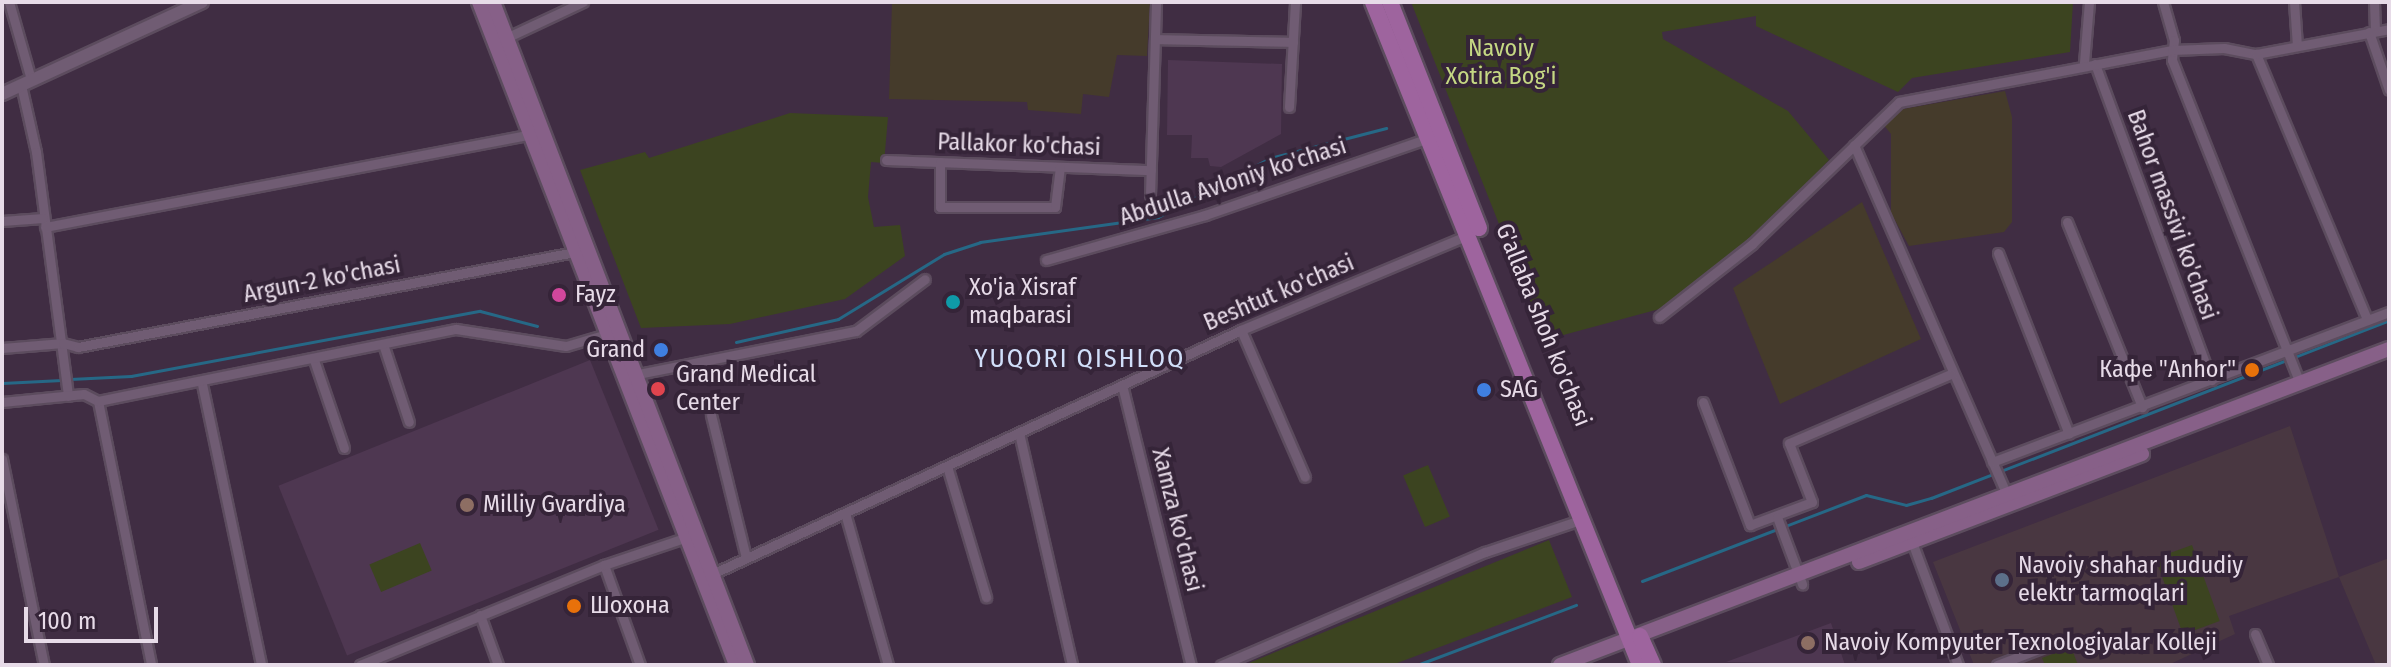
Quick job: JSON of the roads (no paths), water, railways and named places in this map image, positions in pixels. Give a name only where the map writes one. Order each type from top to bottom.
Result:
[{"type":"main road","points":[[479,2],[536,133],[632,375],[736,665]]},
{"type":"main road","points":[[493,2],[536,133]]},
{"type":"main road","name":"G'allaba shoh ko'chasi","points":[[1373,2],[1431,137],[1583,519],[1636,641],[1653,665]]},
{"type":"main road","name":"G'allaba shoh ko'chasi","points":[[1390,2],[1636,641]]},
{"type":"main road","points":[[1560,665],[1636,641],[1800,580],[2389,349]]},
{"type":"main road","points":[[1800,580],[1912,542],[2008,499],[2389,360]]},
{"type":"main road","points":[[691,536],[712,574],[747,665]]},
{"type":"main road","points":[[1588,665],[1636,641]]},
{"type":"main road","points":[[1636,641],[1640,665]]},
{"type":"street","points":[[9,2],[26,82],[68,396]]},
{"type":"street","points":[[2,94],[202,2]]},
{"type":"street","points":[[506,38],[583,2]]},
{"type":"street","points":[[1150,195],[1156,2]]},
{"type":"street","points":[[1289,107],[1295,2]]},
{"type":"street","points":[[2084,63],[2089,2]]},
{"type":"street","points":[[2163,2],[2174,40],[2172,50],[2300,384]]},
{"type":"street","points":[[2294,2],[2297,46]]},
{"type":"street","points":[[2374,2],[2372,31],[2389,90]]},
{"type":"street","points":[[1659,317],[1752,244],[1899,102],[2084,63],[2095,64],[2172,50],[2224,48],[2256,54],[2389,29]]},
{"type":"street","points":[[1155,39],[1293,42]]},
{"type":"street","points":[[2256,54],[2367,320]]},
{"type":"street","name":"Bahor massivi ko'chasi","points":[[2095,64],[2211,380]]},
{"type":"street","points":[[2,221],[44,222],[536,133]]},
{"type":"street","name":"Abdulla Avloniy ko'chasi","points":[[1046,260],[1205,215],[1431,137]]},
{"type":"street","points":[[1854,145],[1951,374],[2008,499]]},
{"type":"street","name":"Pallakor ko'chasi","points":[[886,160],[1151,170]]},
{"type":"street","points":[[940,162],[940,207],[1055,207],[1060,167]]},
{"type":"street","points":[[2067,222],[2142,407]]},
{"type":"street","name":"Beshtut ko'chasi","points":[[712,574],[1241,330],[1470,234]]},
{"type":"street","name":"Argun-2 ko'chasi","points":[[2,348],[78,347],[582,251]]},
{"type":"street","points":[[1998,253],[2069,434]]},
{"type":"street","points":[[632,375],[848,333],[871,322],[925,279]]},
{"type":"street","points":[[1992,462],[2389,312]]},
{"type":"street","points":[[2,402],[84,394],[98,401],[202,384],[456,329],[566,346],[614,331]]},
{"type":"street","points":[[1241,330],[1305,477]]},
{"type":"street","points":[[383,344],[409,422]]},
{"type":"street","points":[[314,360],[344,448]]},
{"type":"street","points":[[1703,402],[1750,525],[1812,502],[1789,443],[1951,374]]},
{"type":"street","points":[[202,384],[261,665]]},
{"type":"street","name":"Xamza ko'chasi","points":[[1122,385],[1191,665]]},
{"type":"street","points":[[98,401],[151,665]]},
{"type":"street","points":[[711,415],[746,558]]},
{"type":"street","points":[[1019,433],[1072,665]]},
{"type":"street","points":[[2,459],[44,665]]},
{"type":"street","points":[[947,466],[986,597]]},
{"type":"street","points":[[845,513],[888,665]]},
{"type":"street","points":[[1777,517],[1800,580]]},
{"type":"street","points":[[1221,665],[1485,552],[1583,519]]},
{"type":"street","points":[[360,665],[604,565],[691,536]]},
{"type":"street","points":[[1912,542],[1958,665]]},
{"type":"street","points":[[604,565],[640,665]]},
{"type":"street","points":[[480,615],[498,665]]},
{"type":"street","points":[[2255,634],[2268,665]]},
{"type":"street","points":[[1997,665],[2062,640]]},
{"type":"waterway","points":[[736,342],[838,319],[944,254],[980,242],[1158,217],[1270,158],[1386,128]]},
{"type":"waterway","points":[[70,379],[131,376],[480,311],[537,326]]},
{"type":"waterway","points":[[1642,581],[1866,495],[1906,505],[1931,498],[2389,320]]},
{"type":"waterway","points":[[2,383],[62,380]]},
{"type":"waterway","points":[[1417,665],[1576,605]]},
{"type":"place","name":"Fayz","points":[[559,295]]},
{"type":"place","name":"Xo'ja Xisraf maqbarasi","points":[[953,302]]},
{"type":"place","name":"Grand","points":[[661,350]]},
{"type":"place","name":"Кафе \"Anhor\"","points":[[2252,370]]},
{"type":"place","name":"Grand Medical Center","points":[[658,389]]},
{"type":"place","name":"SAG","points":[[1484,390]]},
{"type":"place","name":"Milliy Gvardiya","points":[[467,505]]},
{"type":"place","name":"Navoiy shahar hududiy elektr tarmoqlari","points":[[2002,580]]},
{"type":"place","name":"Шохона","points":[[574,606]]},
{"type":"place","name":"Navoiy Kompyuter Texnologiyalar Kolleji","points":[[1808,643]]},
{"type":"district","name":"YUQORI QISHLOQ","points":[[1080,359]]},
{"type":"park label","name":"Navoiy Xotira Bog'i","points":[[1501,63]]}]
